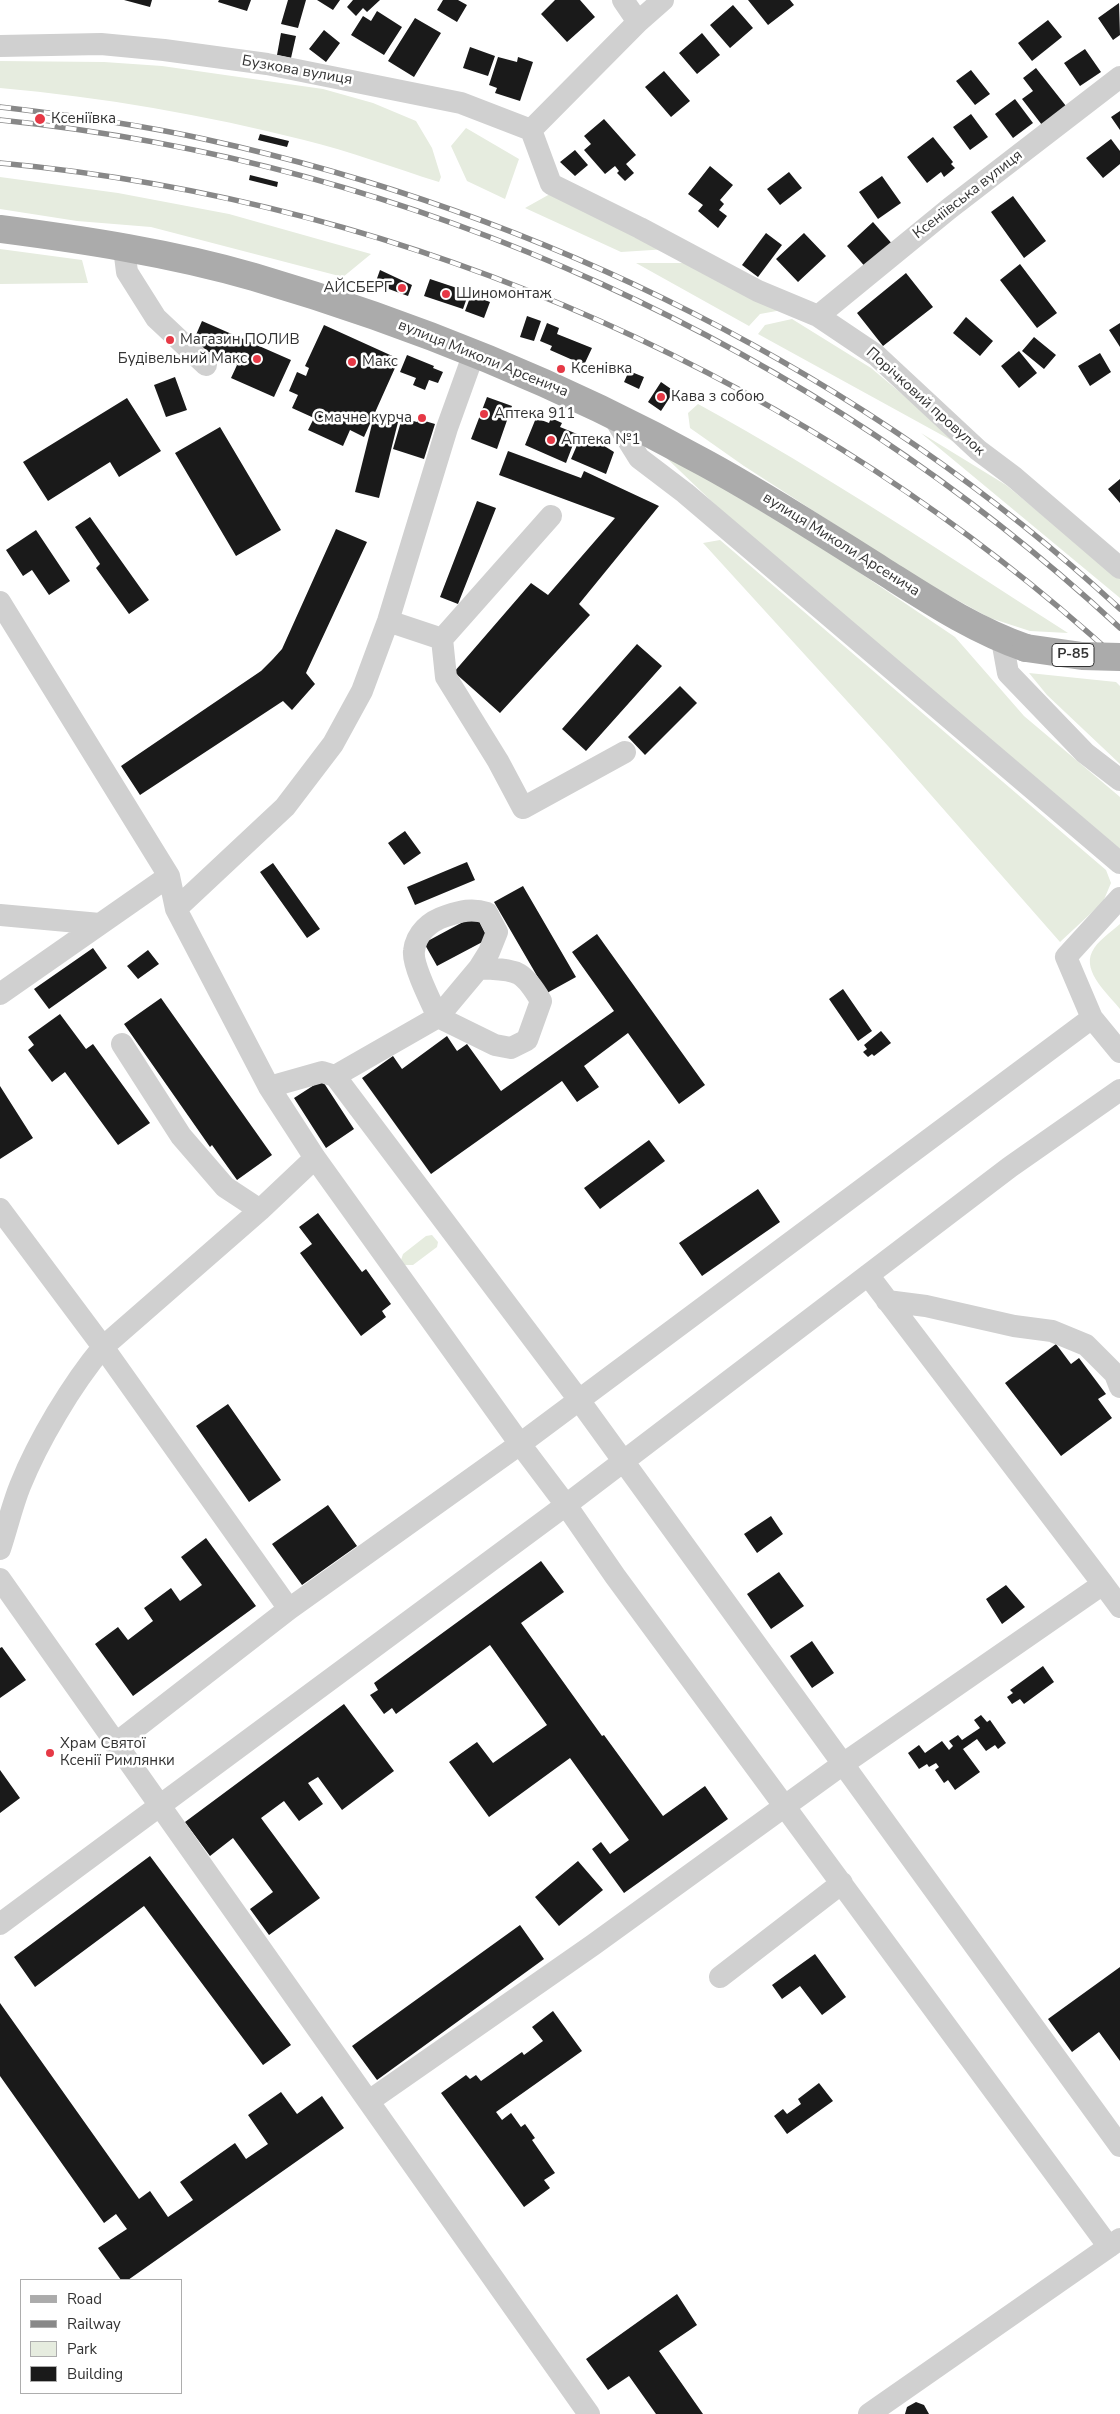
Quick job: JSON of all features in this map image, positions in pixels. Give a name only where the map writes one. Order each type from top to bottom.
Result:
[{"type":"main road","name":"вулиця Миколи Арсенича","points":[[0,229],[124,248],[253,276],[377,317],[474,354],[553,386],[611,413],[787,510],[947,611],[1014,644],[1082,656],[1120,657]]},
{"type":"street","points":[[623,0],[638,22]]},
{"type":"street","points":[[532,130],[638,22],[663,0]]},
{"type":"street","name":"Бузкова вулиця","points":[[0,46],[101,44],[164,50],[267,64],[461,103],[532,130]]},
{"type":"street","name":"Ксеніївська вулиця","points":[[818,316],[950,208],[1120,77]]},
{"type":"street","name":"Порічковий провулок","points":[[532,130],[551,184],[640,228],[758,291],[818,316],[876,355],[978,450],[1014,477],[1120,568]]},
{"type":"street","points":[[124,248],[127,272],[156,318],[206,365]]},
{"type":"street","points":[[176,909],[284,806],[333,744],[362,691],[388,621],[447,428],[474,354]]},
{"type":"street","points":[[611,413],[639,458],[685,493],[1120,863]]},
{"type":"street","points":[[551,516],[442,639],[446,677],[498,761],[523,808],[625,752]]},
{"type":"street","points":[[0,602],[169,876],[176,909],[269,1088],[315,1158],[520,1444],[566,1505],[614,1576],[1115,2243],[869,2414]]},
{"type":"street","points":[[388,621],[442,639]]},
{"type":"street","points":[[1014,644],[1008,672],[1084,753],[1120,780]]},
{"type":"street","points":[[0,994],[169,876]]},
{"type":"street","points":[[1120,898],[1066,957],[1092,1018],[1120,1052]]},
{"type":"street","points":[[335,1076],[438,1017],[479,968],[490,952],[497,932],[487,913],[474,908],[434,920],[422,931],[414,952],[418,970],[438,1017],[495,1045],[511,1048],[527,1040],[541,1001],[530,982],[517,971],[479,968]]},
{"type":"street","points":[[0,915],[100,924]]},
{"type":"street","points":[[115,1744],[289,1609],[520,1444],[1092,1018]]},
{"type":"street","points":[[122,1044],[181,1136],[225,1187],[260,1210]]},
{"type":"street","points":[[269,1088],[322,1072],[335,1076],[579,1400],[1120,2146]]},
{"type":"street","points":[[0,1924],[566,1505],[1010,1168],[1120,1090]]},
{"type":"street","points":[[0,1549],[21,1486],[52,1424],[83,1371],[103,1347],[260,1210],[315,1158]]},
{"type":"street","points":[[0,1209],[103,1347],[289,1609]]},
{"type":"street","points":[[868,1275],[1120,1607]]},
{"type":"street","points":[[887,1301],[926,1306],[1014,1326],[1052,1331],[1086,1345],[1115,1374],[1120,1387]]},
{"type":"street","points":[[0,1579],[589,2414]]},
{"type":"street","points":[[369,2101],[593,1945],[787,1807],[843,1764],[1103,1584]]},
{"type":"street","points":[[720,1977],[842,1882]]},
{"type":"green space","points":[[0,61],[104,62],[162,66],[323,89],[373,103],[416,121],[432,148],[441,177],[439,182],[321,144],[191,115],[77,96],[0,88]]},
{"type":"green space","points":[[466,128],[519,159],[505,199],[467,181],[451,146]]},
{"type":"green space","points":[[0,177],[118,193],[229,214],[371,254],[343,277],[151,227],[77,221],[0,209]]},
{"type":"green space","points":[[550,194],[668,249],[621,252],[525,208]]},
{"type":"green space","points":[[0,249],[82,260],[88,283],[0,284]]},
{"type":"green space","points":[[636,263],[684,263],[782,310],[760,314],[749,326]]},
{"type":"green space","points":[[792,319],[871,368],[969,450],[758,334],[765,325]]},
{"type":"green space","points":[[698,404],[793,458],[1068,633],[1030,631],[990,618],[937,589],[882,555],[744,466],[690,428],[688,413]]},
{"type":"green space","points":[[921,433],[1006,485],[1120,579],[1120,598]]},
{"type":"green space","points":[[656,448],[832,554],[955,637],[1024,716],[1120,797],[1120,849],[727,516]]},
{"type":"green space","points":[[720,540],[1106,870],[1111,883],[1103,902],[1060,942],[888,746],[703,543]]},
{"type":"green space","points":[[1029,673],[1116,682],[1120,686],[1120,764],[1047,695]]},
{"type":"green space","points":[[1120,924],[1120,1009],[1098,983],[1090,960],[1097,944]]},
{"type":"green space","points":[[432,1235],[438,1242],[437,1247],[413,1265],[404,1265],[401,1260],[403,1254],[426,1236]]},
{"type":"building","points":[[124,0],[152,0],[150,7]]},
{"type":"building","points":[[219,0],[251,0],[247,11],[218,2]]},
{"type":"building","points":[[288,0],[306,0],[298,28],[281,24]]},
{"type":"building","points":[[317,0],[340,0],[333,10]]},
{"type":"building","points":[[353,0],[380,0],[367,12],[363,8],[356,16],[347,7]]},
{"type":"building","points":[[443,0],[458,0],[467,5],[457,22],[437,10]]},
{"type":"building","points":[[555,0],[580,0],[595,17],[567,42],[541,14]]},
{"type":"building","points":[[748,0],[790,0],[794,5],[768,25]]},
{"type":"building","points":[[1119,3],[1120,35],[1113,40],[1098,18]]},
{"type":"building","points":[[733,5],[753,28],[730,48],[710,25]]},
{"type":"building","points":[[377,11],[402,27],[384,55],[351,35],[363,16],[371,21]]},
{"type":"building","points":[[415,18],[441,33],[414,77],[388,61]]},
{"type":"building","points":[[1048,20],[1062,37],[1032,61],[1018,43]]},
{"type":"building","points":[[324,30],[340,43],[326,62],[309,49]]},
{"type":"building","points":[[281,33],[296,36],[291,58],[277,55]]},
{"type":"building","points":[[702,33],[720,55],[697,74],[679,53]]},
{"type":"building","points":[[470,47],[495,56],[488,76],[463,68]]},
{"type":"building","points":[[1085,49],[1101,72],[1080,86],[1064,63]]},
{"type":"building","points":[[498,57],[517,62],[518,57],[533,62],[520,101],[495,93],[497,88],[489,85]]},
{"type":"building","points":[[1036,68],[1066,106],[1042,125],[1022,99],[1033,91],[1023,78]]},
{"type":"building","points":[[971,70],[990,94],[975,105],[956,81]]},
{"type":"building","points":[[664,71],[690,101],[671,117],[645,87]]},
{"type":"building","points":[[1015,99],[1033,123],[1013,138],[995,114]]},
{"type":"building","points":[[1120,111],[1120,130],[1111,117]]},
{"type":"building","points":[[971,114],[988,137],[970,150],[953,127]]},
{"type":"building","points":[[604,119],[636,155],[626,164],[634,173],[625,181],[617,173],[619,171],[615,166],[605,174],[584,150],[591,144],[584,136]]},
{"type":"building","points":[[260,134],[289,141],[287,147],[258,140]]},
{"type":"building","points":[[933,137],[953,162],[951,164],[955,168],[944,177],[941,172],[927,183],[907,157]]},
{"type":"building","points":[[1111,139],[1120,151],[1120,164],[1103,178],[1086,158]]},
{"type":"building","points":[[575,150],[588,165],[575,176],[560,162]]},
{"type":"building","points":[[710,166],[733,185],[720,200],[724,204],[719,210],[727,216],[718,228],[698,211],[703,205],[688,194]]},
{"type":"building","points":[[789,172],[802,188],[780,205],[767,189]]},
{"type":"building","points":[[250,175],[278,182],[277,187],[249,180]]},
{"type":"building","points":[[882,176],[901,203],[878,219],[859,192]]},
{"type":"building","points":[[1013,196],[1046,241],[1024,258],[991,212]]},
{"type":"building","points":[[873,222],[894,246],[868,270],[847,246]]},
{"type":"building","points":[[766,233],[782,245],[758,277],[742,265]]},
{"type":"building","points":[[804,233],[826,256],[798,282],[776,259]]},
{"type":"building","points":[[1020,264],[1057,313],[1037,328],[1000,280]]},
{"type":"building","points":[[380,270],[412,285],[408,296],[375,284]]},
{"type":"building","points":[[906,273],[933,307],[883,346],[857,313]]},
{"type":"building","name":"Шиномонтаж","points":[[430,279],[469,292],[463,309],[424,296]]},
{"type":"building","points":[[471,295],[490,302],[484,318],[465,311]]},
{"type":"building","points":[[527,316],[541,321],[534,341],[520,337]]},
{"type":"building","points":[[966,317],[993,341],[980,356],[953,333]]},
{"type":"building","points":[[202,321],[291,360],[274,397],[231,378],[237,365],[192,344]]},
{"type":"building","points":[[547,323],[559,328],[557,334],[592,348],[584,365],[550,350],[552,346],[540,341]]},
{"type":"building","points":[[1120,323],[1120,347],[1109,330]]},
{"type":"building","points":[[324,325],[399,359],[364,437],[350,430],[343,446],[308,430],[314,418],[292,408],[298,395],[289,391],[297,372],[306,376],[309,368],[305,366]]},
{"type":"building","points":[[1034,337],[1056,355],[1044,369],[1022,351]]},
{"type":"building","points":[[1019,351],[1037,373],[1019,388],[1001,366]]},
{"type":"building","points":[[1100,353],[1111,372],[1090,386],[1078,366]]},
{"type":"building","points":[[407,355],[434,366],[433,368],[443,372],[438,383],[429,380],[425,390],[413,385],[416,378],[400,372]]},
{"type":"building","points":[[629,371],[644,377],[639,389],[624,382]]},
{"type":"building","points":[[175,377],[187,410],[166,417],[154,385]]},
{"type":"building","name":"Кава з собою","points":[[661,382],[674,391],[661,411],[648,402]]},
{"type":"building","points":[[487,397],[512,406],[497,449],[471,439]]},
{"type":"building","points":[[127,398],[161,451],[119,477],[110,462],[48,501],[23,462]]},
{"type":"building","points":[[374,416],[398,422],[379,498],[355,492]]},
{"type":"building","points":[[402,418],[417,422],[418,419],[435,424],[424,459],[393,449]]},
{"type":"building","name":"Аптека №1","points":[[536,418],[549,423],[551,418],[562,423],[560,427],[577,434],[566,463],[525,445]]},
{"type":"building","points":[[220,427],[281,530],[236,556],[175,453]]},
{"type":"building","points":[[585,434],[614,452],[606,474],[571,459],[581,436]]},
{"type":"building","points":[[508,451],[581,478],[584,471],[659,506],[579,604],[590,615],[500,713],[454,672],[531,583],[548,595],[615,518],[499,475]]},
{"type":"building","points":[[1120,479],[1120,503],[1108,489]]},
{"type":"building","points":[[477,501],[496,508],[458,604],[440,597]]},
{"type":"building","points":[[90,517],[149,600],[129,614],[96,568],[100,564],[75,527]]},
{"type":"building","points":[[336,529],[367,542],[306,673],[315,684],[292,710],[283,701],[140,795],[121,766],[261,671],[273,659],[282,649]]},
{"type":"building","points":[[36,530],[70,581],[49,595],[32,570],[23,576],[6,550]]},
{"type":"building","points":[[637,644],[662,666],[586,751],[562,729]]},
{"type":"building","points":[[680,686],[697,703],[645,755],[628,737]]},
{"type":"building","points":[[405,831],[421,853],[404,865],[388,843]]},
{"type":"building","points":[[467,862],[475,880],[415,905],[407,887]]},
{"type":"building","points":[[273,863],[320,929],[307,938],[260,872]]},
{"type":"building","points":[[523,886],[576,977],[547,993],[494,902]]},
{"type":"building","points":[[476,915],[488,939],[437,966],[424,943]]},
{"type":"building","points":[[597,934],[705,1085],[679,1104],[628,1033],[584,1066],[599,1087],[577,1102],[562,1081],[431,1174],[362,1078],[393,1056],[402,1069],[447,1036],[457,1051],[467,1044],[501,1091],[614,1011],[572,952]]},
{"type":"building","points":[[93,948],[107,968],[49,1009],[34,989]]},
{"type":"building","points":[[148,950],[159,964],[138,979],[127,966]]},
{"type":"building","points":[[843,989],[872,1031],[858,1041],[829,999]]},
{"type":"building","points":[[161,998],[272,1155],[237,1180],[212,1145],[210,1147],[124,1024]]},
{"type":"building","points":[[60,1014],[86,1049],[93,1044],[150,1123],[118,1145],[65,1072],[52,1082],[28,1050],[34,1045],[28,1037]]},
{"type":"building","points":[[881,1031],[891,1043],[874,1056],[872,1054],[868,1057],[863,1052],[867,1049],[864,1045]]},
{"type":"building","points":[[322,1080],[354,1129],[326,1148],[294,1098]]},
{"type":"building","points":[[0,1086],[33,1138],[0,1159]]},
{"type":"building","points":[[649,1140],[665,1161],[600,1209],[584,1188]]},
{"type":"building","points":[[758,1189],[780,1222],[702,1276],[679,1243]]},
{"type":"building","points":[[318,1213],[362,1272],[366,1269],[391,1304],[382,1311],[386,1317],[361,1336],[300,1253],[312,1244],[299,1227]]},
{"type":"building","points":[[1056,1344],[1071,1364],[1079,1358],[1106,1394],[1098,1399],[1112,1418],[1061,1456],[1005,1383]]},
{"type":"building","points":[[228,1404],[281,1480],[249,1502],[196,1426]]},
{"type":"building","points":[[328,1505],[357,1546],[302,1585],[272,1544]]},
{"type":"building","points":[[771,1516],[783,1534],[757,1553],[744,1534]]},
{"type":"building","points":[[206,1538],[256,1606],[133,1696],[95,1644],[118,1627],[128,1640],[153,1621],[144,1608],[171,1588],[180,1601],[202,1585],[181,1557]]},
{"type":"building","points":[[541,1561],[564,1592],[521,1623],[602,1736],[604,1735],[663,1816],[705,1786],[728,1819],[624,1893],[592,1849],[601,1842],[610,1854],[629,1840],[570,1758],[489,1817],[449,1762],[477,1742],[493,1763],[547,1725],[490,1645],[396,1714],[392,1708],[384,1714],[370,1695],[378,1690],[374,1683]]},
{"type":"building","points":[[779,1572],[804,1606],[771,1629],[747,1594]]},
{"type":"building","points":[[1006,1585],[1025,1607],[1002,1624],[986,1599]]},
{"type":"building","points":[[812,1641],[834,1673],[812,1688],[790,1656]]},
{"type":"building","points":[[2,1647],[26,1680],[0,1698],[0,1648]]},
{"type":"building","points":[[1043,1666],[1054,1682],[1024,1704],[1020,1699],[1012,1704],[1007,1697],[1013,1693],[1010,1690]]},
{"type":"building","points":[[344,1704],[394,1771],[342,1810],[318,1777],[308,1783],[323,1804],[299,1821],[284,1801],[261,1818],[320,1898],[269,1935],[250,1909],[273,1892],[233,1838],[210,1856],[185,1822]]},
{"type":"building","points":[[981,1715],[987,1722],[990,1720],[1006,1743],[998,1749],[995,1745],[986,1751],[977,1739],[963,1749],[980,1772],[955,1790],[948,1780],[944,1783],[935,1770],[939,1767],[936,1763],[929,1767],[927,1764],[919,1769],[908,1753],[919,1745],[925,1753],[942,1741],[949,1750],[953,1746],[949,1741],[958,1735],[962,1740],[980,1728],[974,1720]]},
{"type":"building","points":[[0,1770],[20,1798],[0,1813]]},
{"type":"building","points":[[150,1856],[291,2045],[263,2065],[144,1906],[35,1987],[14,1957]]},
{"type":"building","points":[[578,1861],[603,1890],[559,1926],[535,1897]]},
{"type":"building","points":[[520,1925],[544,1959],[377,2080],[352,2046]]},
{"type":"building","points":[[815,1954],[846,1997],[822,2015],[800,1986],[782,1999],[772,1985]]},
{"type":"building","points":[[1120,1967],[1120,2061],[1099,2032],[1072,2052],[1048,2019]]},
{"type":"building","points":[[0,2003],[139,2199],[150,2191],[168,2217],[193,2200],[180,2182],[235,2143],[246,2159],[268,2144],[248,2115],[281,2092],[297,2114],[322,2096],[344,2128],[129,2279],[120,2279],[98,2248],[127,2229],[116,2214],[104,2223],[0,2076]]},
{"type":"building","points":[[553,2011],[582,2051],[496,2112],[502,2120],[511,2113],[521,2127],[525,2124],[535,2138],[532,2140],[555,2173],[544,2180],[550,2188],[524,2207],[441,2093],[466,2075],[470,2079],[476,2075],[481,2081],[522,2052],[524,2055],[543,2041],[532,2027]]},
{"type":"building","points":[[819,2083],[833,2101],[787,2134],[774,2116],[783,2109],[787,2114],[801,2104],[798,2099]]},
{"type":"building","points":[[677,2294],[697,2325],[659,2351],[703,2414],[656,2414],[629,2376],[608,2390],[586,2359]]},
{"type":"building","points":[[916,2402],[924,2405],[929,2414],[905,2414],[907,2407]]},
{"type":"railway","points":[[0,107],[103,120],[154,129],[204,139],[330,171],[454,210],[575,258],[693,313],[807,376],[917,446],[1021,524],[1120,609]]},
{"type":"railway","points":[[0,120],[154,142],[307,177],[456,225],[601,284],[741,354],[875,435],[1001,527],[1120,628]]},
{"type":"railway","points":[[0,163],[155,184],[307,218],[456,264],[600,321],[740,390],[874,470],[1001,561],[1120,661]]},
{"type":"place","name":"Ксеніївка","points":[[40,119]]},
{"type":"place","name":"АЙСБЕРГ","points":[[402,288]]},
{"type":"place","name":"Шиномонтаж","points":[[446,294]]},
{"type":"place","name":"Магазин ПОЛИВ","points":[[170,340]]},
{"type":"place","name":"Будівельний Макс","points":[[257,359]]},
{"type":"place","name":"Макс","points":[[352,362]]},
{"type":"place","name":"Ксенівка","points":[[561,369]]},
{"type":"place","name":"Кава з собою","points":[[661,397]]},
{"type":"place","name":"Аптека 911","points":[[484,414]]},
{"type":"place","name":"Смачне курча","points":[[422,418]]},
{"type":"place","name":"Аптека №1","points":[[551,440]]},
{"type":"place","name":"Храм Святої Ксенії Римлянки","points":[[50,1753]]}]
